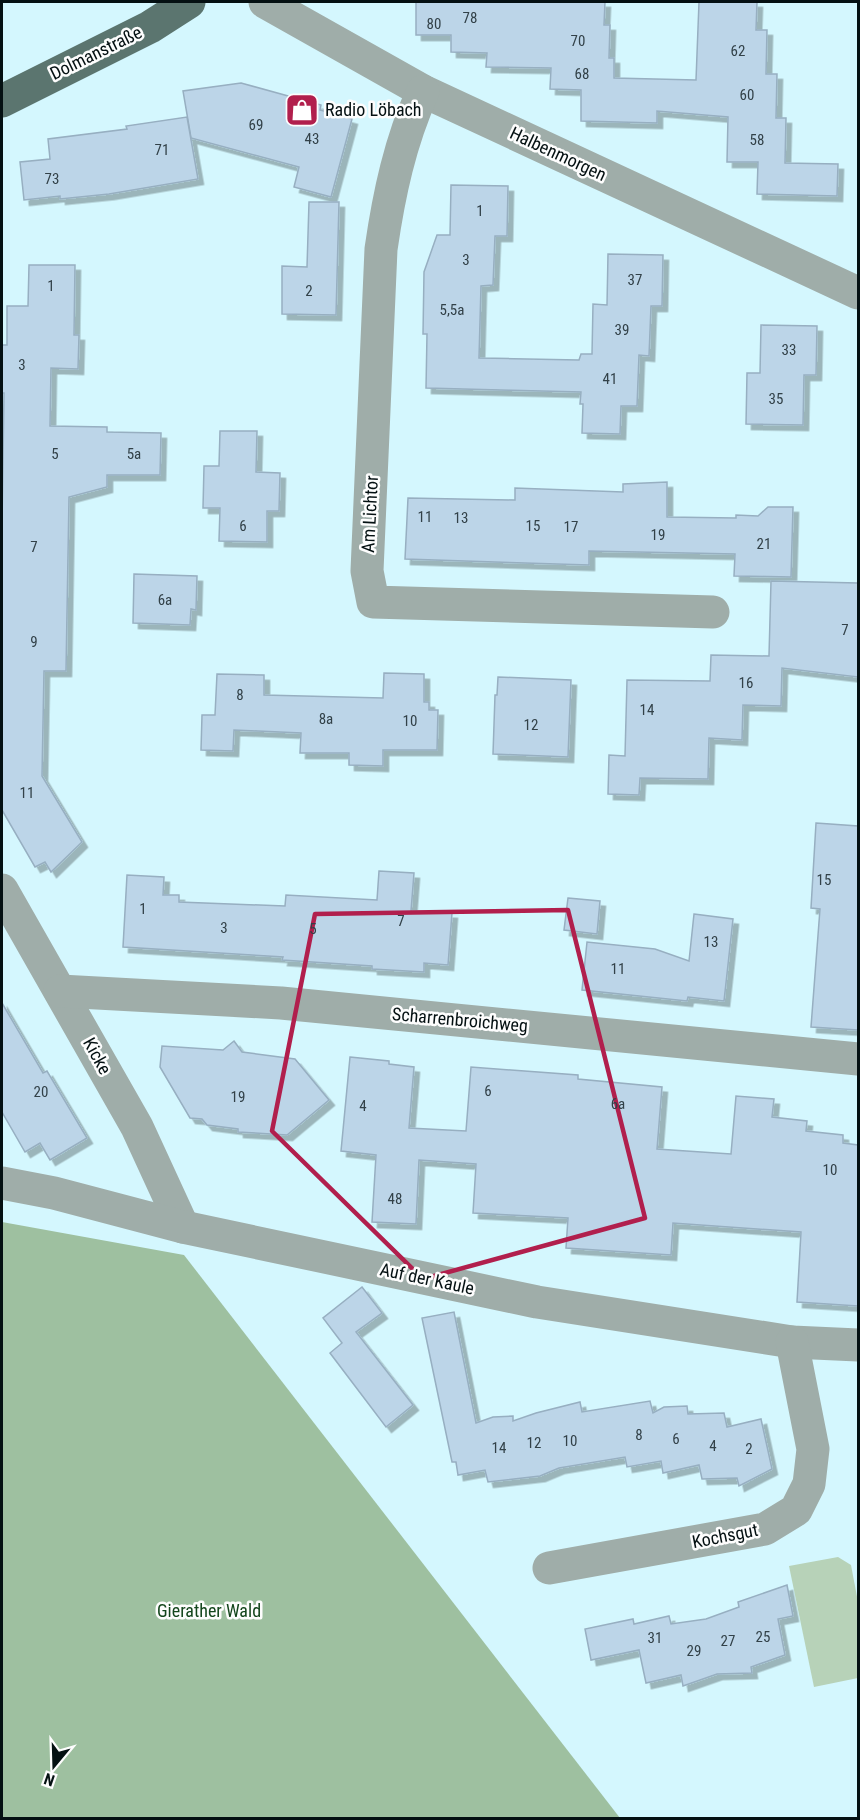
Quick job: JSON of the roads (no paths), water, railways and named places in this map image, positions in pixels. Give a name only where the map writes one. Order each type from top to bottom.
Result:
[{"type":"main road","name":"Dolmanstraße","points":[[2,100],[150,27],[189,2]]},
{"type":"street","name":"Halbenmorgen","points":[[265,2],[423,91],[858,293]]},
{"type":"street","name":"Am Lichtor","points":[[423,91],[410,119],[399,154],[388,202],[381,249],[367,571],[373,602],[713,612]]},
{"type":"street","name":"Kicke","points":[[2,890],[137,1127],[183,1227]]},
{"type":"street","name":"Scharrenbroichweg","points":[[60,992],[281,1004],[858,1059]]},
{"type":"street","name":"Auf der Kaule","points":[[2,1183],[54,1193],[183,1227],[537,1302],[792,1342],[858,1345]]},
{"type":"street","name":"Kochsgut","points":[[549,1568],[765,1529],[796,1510],[809,1484],[813,1449],[792,1342]]},
{"type":"place","name":"Radio Löbach","points":[[302,110]]},
{"type":"park label","name":"Gierather Wald","points":[[209,1611]]}]
